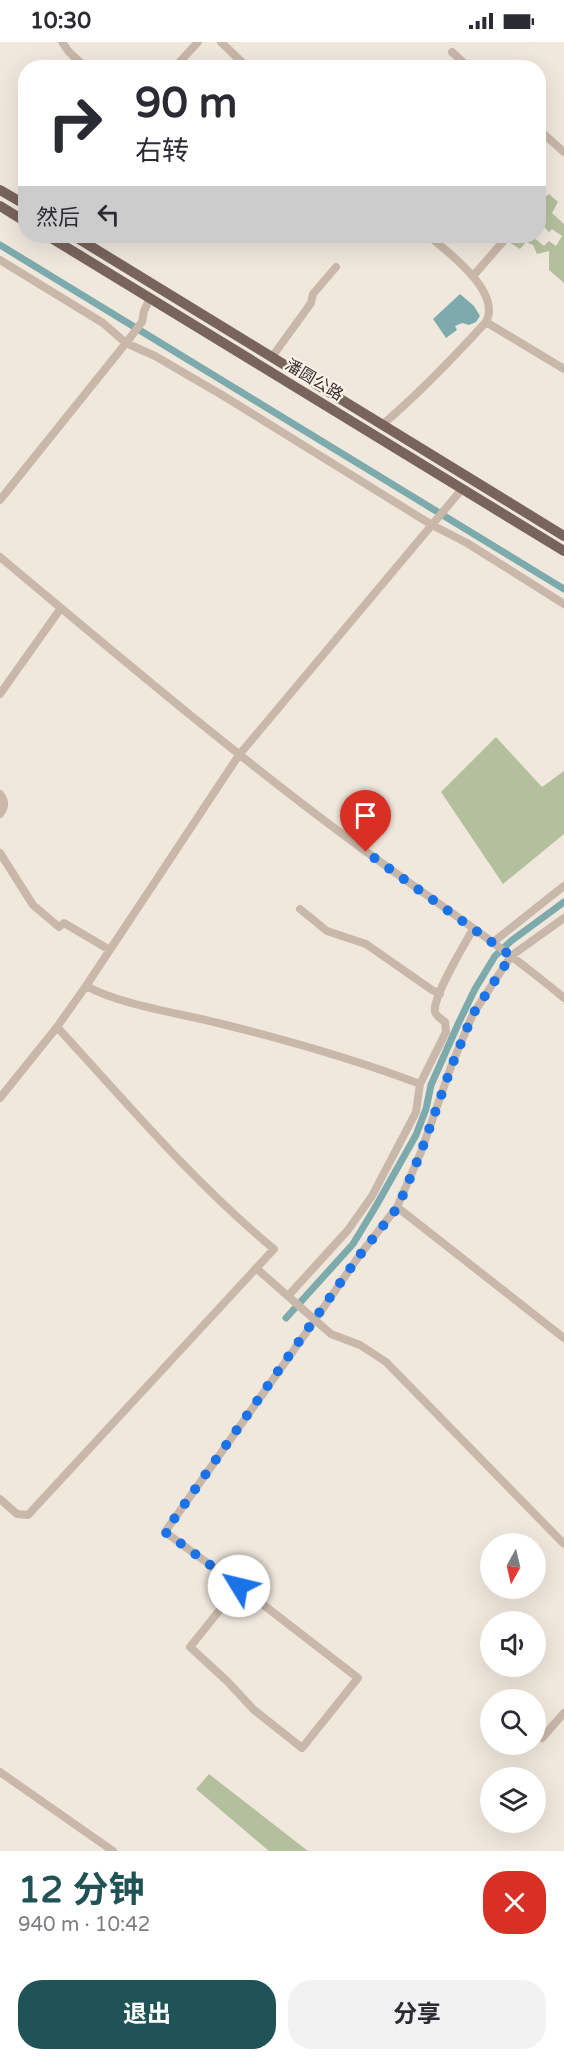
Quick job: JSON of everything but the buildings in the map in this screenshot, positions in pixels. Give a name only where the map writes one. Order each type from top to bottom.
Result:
[{"type":"main road","points":[[0,190],[18,201]]},
{"type":"main road","points":[[0,206],[18,217]]},
{"type":"main road","name":"潘圆公路","points":[[60,243],[564,551]]},
{"type":"main road","name":"潘圆公路","points":[[85,243],[564,536]]},
{"type":"street","points":[[62,42],[78,60]]},
{"type":"street","points":[[181,60],[198,42]]},
{"type":"street","points":[[221,42],[240,60]]},
{"type":"street","points":[[452,52],[460,60]]},
{"type":"street","points":[[546,136],[564,152]]},
{"type":"street","points":[[383,424],[421,391],[486,322],[489,315],[490,308],[472,276],[437,243]]},
{"type":"street","points":[[472,276],[502,243]]},
{"type":"street","points":[[0,260],[127,341],[222,395],[564,604]]},
{"type":"street","points":[[272,357],[311,303],[313,294],[336,267]]},
{"type":"street","points":[[0,500],[142,322],[150,298]]},
{"type":"street","points":[[486,322],[564,369]]},
{"type":"street","points":[[0,1098],[57,1027],[86,986],[239,755],[462,489]]},
{"type":"street","points":[[0,557],[239,755],[349,839],[510,955],[564,998]]},
{"type":"street","points":[[0,694],[61,608]]},
{"type":"street","points":[[0,794],[5,802],[0,814]]},
{"type":"street","points":[[0,853],[33,905],[59,927],[64,923],[110,950]]},
{"type":"street","points":[[493,944],[564,886]]},
{"type":"street","points":[[300,909],[327,930],[366,944],[440,994]]},
{"type":"street","points":[[239,1586],[190,1647],[254,1710],[302,1749],[358,1678],[239,1586],[165,1532],[359,1256],[398,1207],[473,1014],[510,955],[564,918]]},
{"type":"street","points":[[288,1296],[348,1230],[372,1196],[416,1112],[420,1084],[446,1032],[445,1022],[435,1011],[440,994],[449,972],[473,929]]},
{"type":"street","points":[[86,986],[115,998],[368,1064],[420,1084]]},
{"type":"street","points":[[0,1499],[17,1514],[28,1515],[274,1249],[241,1222],[201,1183],[57,1027]]},
{"type":"street","points":[[398,1207],[564,1338]]},
{"type":"street","points":[[256,1268],[331,1334],[360,1345],[386,1362],[564,1544]]},
{"type":"street","points":[[546,1733],[564,1713]]},
{"type":"street","points":[[0,1772],[113,1851]]},
{"type":"green space","points":[[549,194],[558,202],[552,213],[564,224],[564,283],[549,270],[549,251],[537,254],[533,245],[528,243],[540,243],[544,246],[549,241],[556,246],[562,236],[552,229],[549,232],[546,229],[546,197]]},
{"type":"green space","points":[[511,243],[525,243],[520,249]]},
{"type":"green space","points":[[496,737],[542,787],[564,771],[564,834],[503,884],[441,792]]},
{"type":"green space","points":[[209,1774],[308,1851],[269,1851],[196,1789]]},
{"type":"water","points":[[460,294],[474,306],[480,316],[476,322],[469,325],[462,323],[455,326],[457,330],[446,338],[433,319]]},
{"type":"waterway","points":[[0,245],[564,589]]},
{"type":"waterway","points":[[286,1318],[353,1244],[376,1206],[416,1135],[426,1109],[431,1085],[475,989],[495,956],[511,941],[564,902]]},
{"type":"route","points":[[239,1586],[165,1532],[359,1256],[398,1207],[473,1014],[511,956],[366,852]]}]
